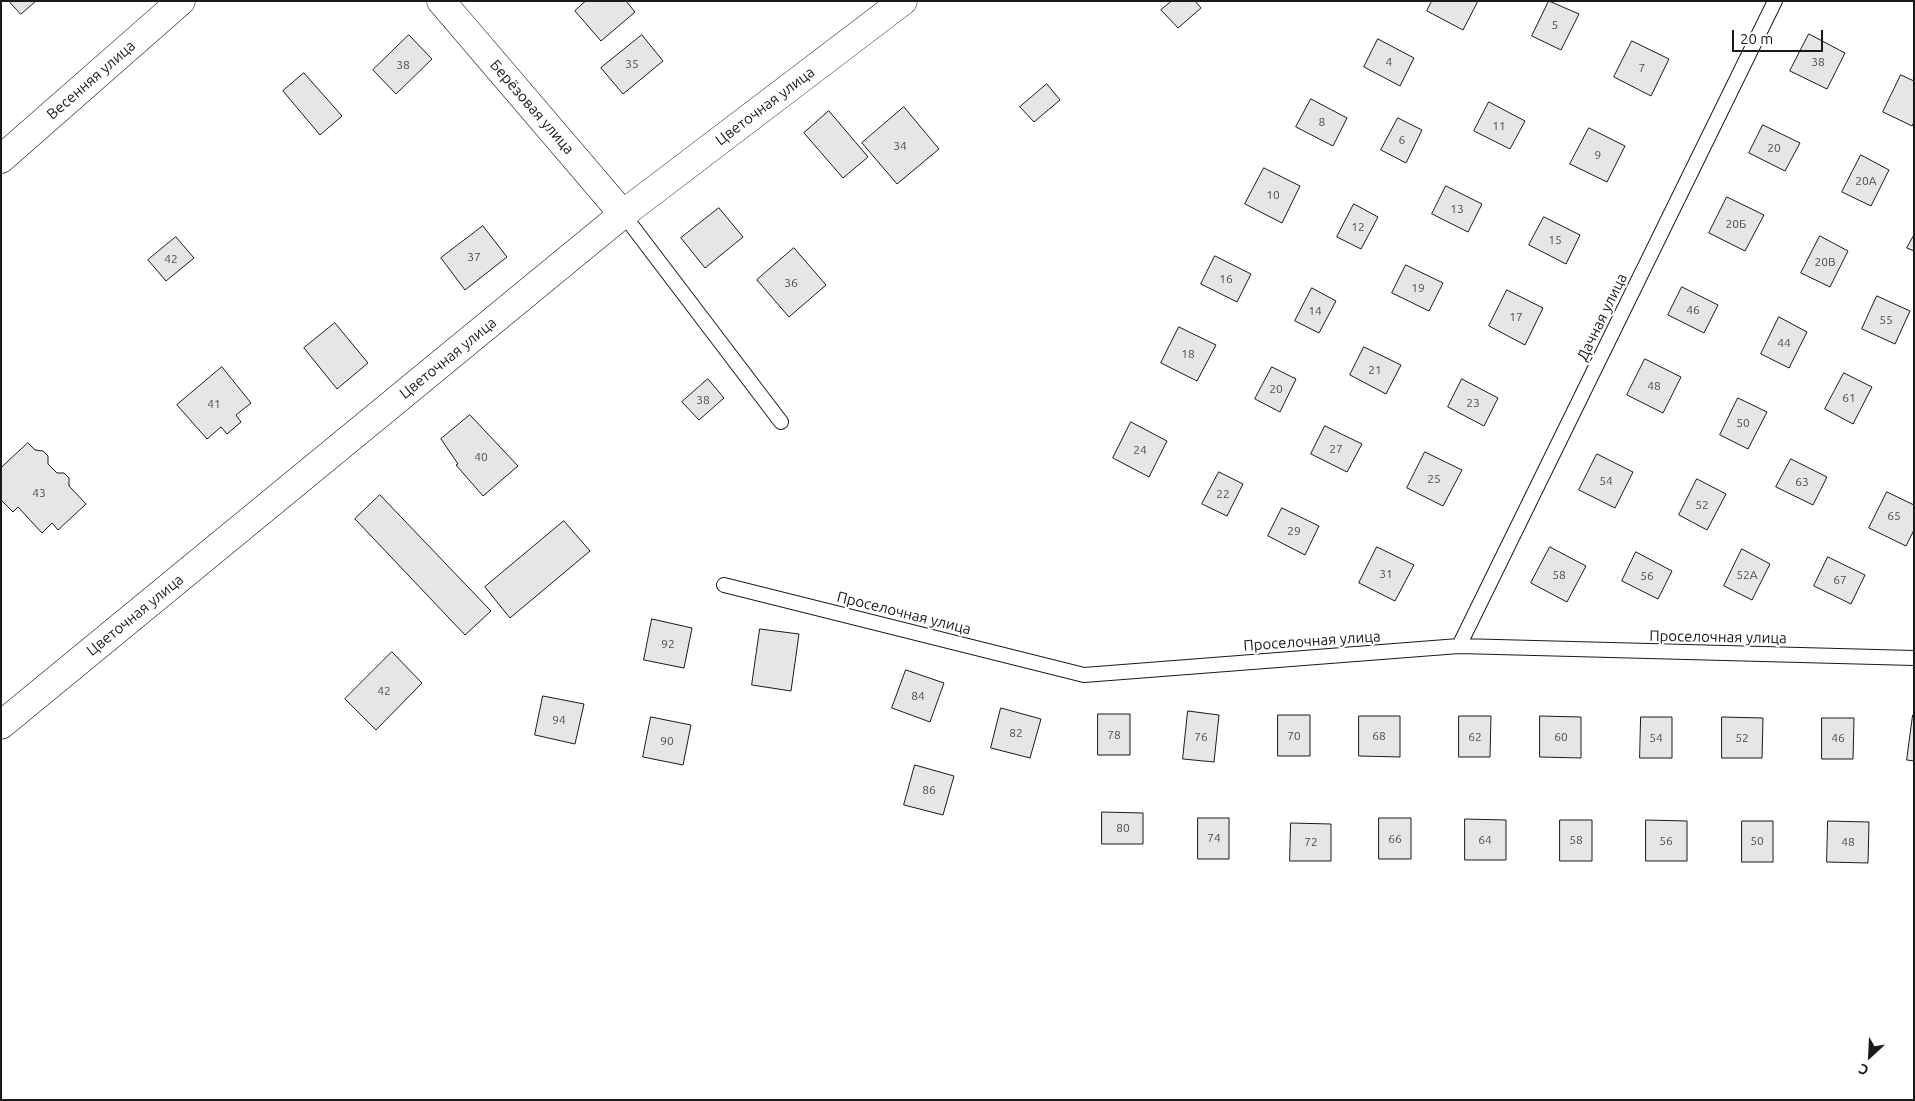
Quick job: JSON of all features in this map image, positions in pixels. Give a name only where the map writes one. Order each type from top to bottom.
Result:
[{"type":"street","name":"Весенняя улица","points":[[1,158],[181,1]]},
{"type":"street","name":"Берёзовая улица","points":[[441,1],[623,214]]},
{"type":"street","name":"Цветочная улица","points":[[1,725],[623,214],[903,1]]},
{"type":"lane","name":"Дачная улица","points":[[1459,646],[1775,1]]},
{"type":"lane","points":[[623,214],[781,422]]},
{"type":"lane","name":"Проселочная улица","points":[[724,585],[1084,674],[1459,646],[1914,658]]},
{"type":"building","points":[[9,1],[36,1],[21,14]]},
{"type":"building","points":[[586,1],[626,1],[635,12],[601,41],[575,11]]},
{"type":"building","points":[[1172,1],[1195,1],[1201,8],[1178,28],[1161,10]]},
{"type":"building","points":[[1432,1],[1478,1],[1463,30],[1427,11]]},
{"type":"building","points":[[1549,1],[1579,14],[1561,50],[1532,36]]},
{"type":"building","points":[[1809,34],[1845,53],[1827,89],[1790,71]]},
{"type":"building","points":[[409,35],[432,59],[396,94],[373,70]]},
{"type":"building","points":[[642,35],[663,61],[623,94],[601,68]]},
{"type":"building","points":[[1378,39],[1414,58],[1400,86],[1364,67]]},
{"type":"building","points":[[1632,41],[1669,59],[1651,96],[1614,77]]},
{"type":"building","points":[[304,73],[342,116],[320,135],[283,91]]},
{"type":"building","points":[[1901,75],[1914,81],[1914,122],[1912,126],[1883,112]]},
{"type":"building","points":[[1047,84],[1060,100],[1034,122],[1020,107]]},
{"type":"building","points":[[1311,99],[1347,118],[1333,146],[1296,127]]},
{"type":"building","points":[[1489,102],[1525,121],[1510,149],[1474,131]]},
{"type":"building","points":[[904,107],[939,149],[897,184],[862,143]]},
{"type":"building","points":[[829,111],[868,157],[843,178],[804,133]]},
{"type":"building","points":[[1398,118],[1422,130],[1406,163],[1381,150]]},
{"type":"building","points":[[1763,125],[1800,143],[1785,171],[1749,153]]},
{"type":"building","points":[[1589,128],[1625,146],[1607,182],[1570,164]]},
{"type":"building","points":[[1861,155],[1889,170],[1871,206],[1842,192]]},
{"type":"building","points":[[1264,168],[1300,186],[1282,223],[1245,204]]},
{"type":"building","points":[[1446,186],[1482,204],[1468,232],[1432,214]]},
{"type":"building","points":[[1727,197],[1764,215],[1745,251],[1709,233]]},
{"type":"building","points":[[1354,204],[1378,217],[1361,249],[1337,237]]},
{"type":"building","points":[[719,208],[743,237],[705,268],[681,238]]},
{"type":"building","points":[[1544,217],[1580,235],[1566,264],[1529,245]]},
{"type":"building","points":[[483,226],[507,257],[465,290],[441,258]]},
{"type":"building","points":[[1914,235],[1914,251],[1907,248]]},
{"type":"building","points":[[1820,236],[1848,251],[1830,287],[1801,273]]},
{"type":"building","points":[[176,237],[194,258],[166,281],[148,260]]},
{"type":"building","points":[[794,248],[826,285],[789,317],[757,280]]},
{"type":"building","points":[[1215,256],[1251,274],[1237,302],[1201,284]]},
{"type":"building","points":[[1406,265],[1443,283],[1429,311],[1392,293]]},
{"type":"building","points":[[1682,287],[1718,305],[1704,333],[1668,315]]},
{"type":"building","points":[[1312,288],[1336,301],[1319,333],[1295,321]]},
{"type":"building","points":[[1507,290],[1543,308],[1525,345],[1489,326]]},
{"type":"building","points":[[1877,296],[1910,311],[1895,344],[1862,329]]},
{"type":"building","points":[[1779,317],[1807,332],[1789,368],[1761,354]]},
{"type":"building","points":[[335,323],[368,363],[337,389],[304,348]]},
{"type":"building","points":[[1179,327],[1216,345],[1197,381],[1161,363]]},
{"type":"building","points":[[1364,347],[1401,365],[1386,394],[1350,375]]},
{"type":"building","points":[[1645,359],[1681,377],[1663,413],[1627,395]]},
{"type":"building","points":[[222,367],[251,403],[236,415],[241,422],[227,434],[221,427],[207,439],[177,405]]},
{"type":"building","points":[[1272,367],[1296,379],[1280,412],[1255,399]]},
{"type":"building","points":[[1844,373],[1872,387],[1853,424],[1825,409]]},
{"type":"building","points":[[708,379],[724,398],[699,420],[682,402]]},
{"type":"building","points":[[1462,379],[1498,398],[1484,426],[1448,407]]},
{"type":"building","points":[[1738,398],[1767,412],[1748,449],[1720,435]]},
{"type":"building","points":[[470,415],[518,466],[483,496],[456,465],[458,464],[441,439]]},
{"type":"building","points":[[1131,422],[1167,441],[1149,477],[1113,458]]},
{"type":"building","points":[[1325,426],[1362,444],[1347,472],[1311,454]]},
{"type":"building","points":[[28,443],[35,450],[43,451],[48,456],[48,464],[57,473],[64,473],[69,478],[69,486],[86,504],[58,530],[52,523],[42,533],[18,507],[13,512],[1,500],[1,468]]},
{"type":"building","points":[[1425,452],[1462,470],[1443,506],[1407,488]]},
{"type":"building","points":[[1597,454],[1633,472],[1615,508],[1579,490]]},
{"type":"building","points":[[1791,459],[1827,477],[1813,505],[1776,487]]},
{"type":"building","points":[[1219,472],[1243,484],[1227,516],[1202,504]]},
{"type":"building","points":[[1697,479],[1726,494],[1707,530],[1679,515]]},
{"type":"building","points":[[1887,492],[1914,505],[1914,530],[1906,546],[1869,528]]},
{"type":"building","points":[[380,495],[491,611],[465,635],[355,519]]},
{"type":"building","points":[[1282,508],[1319,526],[1305,555],[1268,536]]},
{"type":"building","points":[[564,521],[590,551],[510,618],[485,587]]},
{"type":"building","points":[[1377,547],[1414,565],[1395,601],[1359,583]]},
{"type":"building","points":[[1550,547],[1586,566],[1567,602],[1531,583]]},
{"type":"building","points":[[1742,549],[1770,564],[1752,600],[1724,586]]},
{"type":"building","points":[[1636,552],[1672,571],[1658,599],[1622,581]]},
{"type":"building","points":[[1828,557],[1865,575],[1851,604],[1814,586]]},
{"type":"building","points":[[652,619],[692,628],[684,668],[644,660]]},
{"type":"building","points":[[760,629],[799,634],[791,691],[752,685]]},
{"type":"building","points":[[392,652],[422,683],[376,730],[345,699]]},
{"type":"building","points":[[906,670],[944,683],[930,722],[892,708]]},
{"type":"building","points":[[543,696],[584,704],[575,744],[535,735]]},
{"type":"building","points":[[1001,708],[1041,719],[1030,758],[991,748]]},
{"type":"building","points":[[1188,711],[1219,715],[1214,762],[1183,759]]},
{"type":"building","points":[[1098,714],[1130,714],[1130,755],[1098,755]]},
{"type":"building","points":[[1278,715],[1310,715],[1310,756],[1278,756]]},
{"type":"building","points":[[1914,715],[1914,761],[1907,760]]},
{"type":"building","points":[[1359,716],[1400,716],[1400,757],[1359,756]]},
{"type":"building","points":[[1459,716],[1491,716],[1490,757],[1459,757]]},
{"type":"building","points":[[1540,716],[1581,717],[1581,758],[1540,757]]},
{"type":"building","points":[[651,717],[691,725],[683,765],[643,757]]},
{"type":"building","points":[[1641,717],[1672,717],[1672,758],[1640,758]]},
{"type":"building","points":[[1722,717],[1763,718],[1762,758],[1722,758]]},
{"type":"building","points":[[1822,718],[1854,718],[1853,759],[1822,759]]},
{"type":"building","points":[[915,765],[954,776],[943,815],[904,805]]},
{"type":"building","points":[[1102,812],[1143,813],[1143,844],[1102,844]]},
{"type":"building","points":[[1198,818],[1229,818],[1229,859],[1198,859]]},
{"type":"building","points":[[1379,818],[1411,818],[1411,859],[1379,859]]},
{"type":"building","points":[[1465,819],[1506,820],[1506,860],[1465,860]]},
{"type":"building","points":[[1560,820],[1592,820],[1592,861],[1560,861]]},
{"type":"building","points":[[1646,820],[1687,821],[1687,861],[1646,861]]},
{"type":"building","points":[[1742,821],[1773,821],[1773,862],[1742,862]]},
{"type":"building","points":[[1828,821],[1869,822],[1868,863],[1827,862]]},
{"type":"building","points":[[1291,823],[1331,824],[1331,861],[1290,861]]}]
